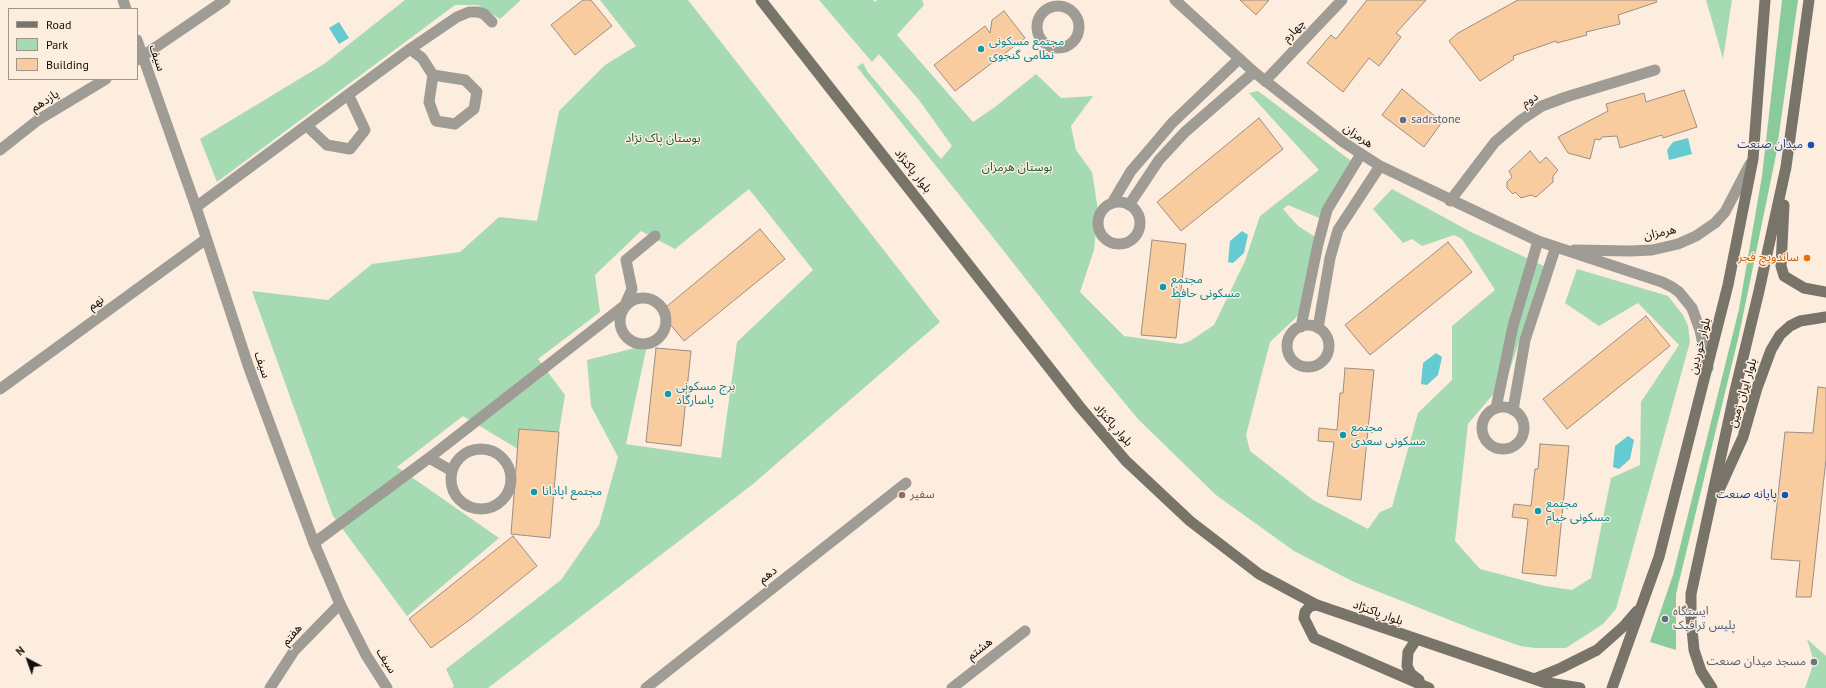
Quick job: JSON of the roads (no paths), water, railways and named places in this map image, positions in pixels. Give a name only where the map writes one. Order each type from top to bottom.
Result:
[{"type":"main road","name":"بلوار پاکنژاد","points":[[761,0],[1080,407],[1126,461],[1190,521],[1259,574],[1317,605],[1416,640],[1543,682],[1580,688]]},
{"type":"main road","name":"بلوار خوردین","points":[[1612,688],[1659,557],[1708,369],[1728,285],[1753,159],[1765,0]]},
{"type":"main road","points":[[1809,0],[1786,167],[1780,266],[1784,276],[1795,283],[1804,288],[1826,292]]},
{"type":"main road","points":[[1712,688],[1696,659],[1692,639],[1691,594],[1786,167]]},
{"type":"main road","name":"بلوار ایران زمین","points":[[1712,505],[1736,456],[1771,350],[1780,335],[1790,326],[1814,318],[1826,317]]},
{"type":"main road","points":[[1534,679],[1561,668],[1597,650],[1628,622],[1647,593]]},
{"type":"main road","points":[[1317,605],[1310,606],[1305,612],[1304,618],[1314,638],[1427,687]]},
{"type":"main road","points":[[1416,640],[1408,652],[1407,666],[1411,674],[1427,687]]},
{"type":"street","points":[[140,58],[225,0]]},
{"type":"street","points":[[1043,12],[1061,3],[1074,13],[1078,26],[1078,33],[1074,40],[1063,47],[1050,46],[1039,38],[1037,24],[1043,12],[1044,0]]},
{"type":"street","name":"هرمزان","points":[[1175,0],[1264,81],[1319,124],[1380,166],[1538,242],[1662,282],[1679,292],[1692,308],[1700,330],[1708,369]]},
{"type":"street","name":"چهارم","points":[[1264,81],[1342,0]]},
{"type":"street","points":[[196,207],[349,96],[410,49],[457,17],[469,12],[484,14],[492,22]]},
{"type":"street","name":"سیف","points":[[138,46],[140,58],[196,207],[249,368],[314,543],[340,604],[366,655],[387,688]]},
{"type":"street","points":[[410,49],[422,58],[433,75],[429,102],[436,122],[455,124],[474,109],[477,92],[465,80],[433,75]]},
{"type":"street","points":[[1112,203],[1131,171],[1172,123],[1239,59]]},
{"type":"street","name":"دوم","points":[[1450,200],[1490,148],[1521,120],[1542,106],[1566,97],[1655,70]]},
{"type":"street","points":[[1129,204],[1159,160],[1185,132],[1254,72]]},
{"type":"street","name":"یازدهم","points":[[0,150],[38,120],[104,80]]},
{"type":"street","points":[[307,126],[327,145],[350,149],[365,130],[349,96]]},
{"type":"street","points":[[1172,123],[1185,132]]},
{"type":"street","points":[[1301,327],[1327,210],[1361,154]]},
{"type":"street","name":"هرمزان","points":[[1555,248],[1630,252],[1652,250],[1678,244],[1696,236],[1725,212],[1753,159]]},
{"type":"street","points":[[1318,328],[1330,258],[1338,230],[1380,166]]},
{"type":"street","points":[[1123,202],[1129,204],[1138,215],[1139,229],[1130,240],[1117,244],[1105,238],[1098,227],[1100,214],[1104,208],[1112,203],[1123,202]]},
{"type":"street","points":[[1323,226],[1338,230]]},
{"type":"street","points":[[314,543],[428,458],[625,306],[638,298],[646,297],[660,304],[666,318],[662,334],[657,339],[643,344],[628,340],[620,327],[621,312],[625,306],[632,289],[626,260],[654,236]]},
{"type":"street","name":"نهم","points":[[0,389],[206,239]]},
{"type":"street","points":[[1496,408],[1518,308],[1538,242]]},
{"type":"street","points":[[1513,410],[1525,340],[1555,248]]},
{"type":"street","points":[[1518,308],[1533,312]]},
{"type":"street","points":[[1312,326],[1318,328],[1327,339],[1328,352],[1319,364],[1306,367],[1294,362],[1287,350],[1289,337],[1293,332],[1301,327],[1312,326]]},
{"type":"street","points":[[1496,408],[1507,408],[1513,410],[1522,421],[1522,434],[1514,446],[1501,449],[1489,444],[1482,432],[1484,419],[1496,408]]},
{"type":"street","points":[[484,449],[494,452],[503,458],[509,466],[511,485],[501,502],[483,509],[474,508],[465,504],[458,498],[453,490],[451,480],[452,471],[457,461],[464,454],[474,450],[484,449]]},
{"type":"street","points":[[428,458],[452,471]]},
{"type":"street","name":"دهم","points":[[646,688],[906,482]]},
{"type":"street","name":"هفتم","points":[[270,688],[294,651],[340,604]]},
{"type":"street","name":"هشتم","points":[[952,688],[1024,631]]},
{"type":"water","points":[[339,22],[349,38],[339,44],[329,28]]},
{"type":"water","points":[[1688,138],[1692,154],[1669,160],[1667,150],[1673,142]]},
{"type":"water","points":[[1242,231],[1248,235],[1244,253],[1233,263],[1228,262],[1230,241]]},
{"type":"water","points":[[1436,353],[1442,357],[1438,375],[1427,385],[1421,384],[1423,363]]},
{"type":"water","points":[[1628,436],[1634,440],[1630,459],[1619,469],[1613,467],[1615,446]]},
{"type":"place","name":"مجتمع مسکونی نظامی گنجوی","points":[[981,49]]},
{"type":"place","name":"sadrstone","points":[[1403,120]]},
{"type":"place","name":"میدان صنعت","points":[[1811,145]]},
{"type":"place","name":"ساندویچ فجر","points":[[1807,258]]},
{"type":"place","name":"مجتمع مسکونی حافظ","points":[[1163,287]]},
{"type":"place","name":"برج مسکونی پاسارگاد","points":[[668,394]]},
{"type":"place","name":"مجتمع مسکونی سعدی","points":[[1343,435]]},
{"type":"place","name":"مجتمع اپادانا","points":[[534,492]]},
{"type":"place","name":"سفیر","points":[[902,495]]},
{"type":"place","name":"پایانه صنعت","points":[[1785,495]]},
{"type":"place","name":"مجتمع مسکونی خیام","points":[[1538,511]]},
{"type":"place","name":"ایستگاه پلیس ترافیک","points":[[1665,619]]},
{"type":"place","name":"مسجد میدان صنعت","points":[[1814,662]]},
{"type":"park label","name":"بوستان پاک نژاد","points":[[663,139]]},
{"type":"park label","name":"بوستان هرمزان","points":[[1017,168]]}]
